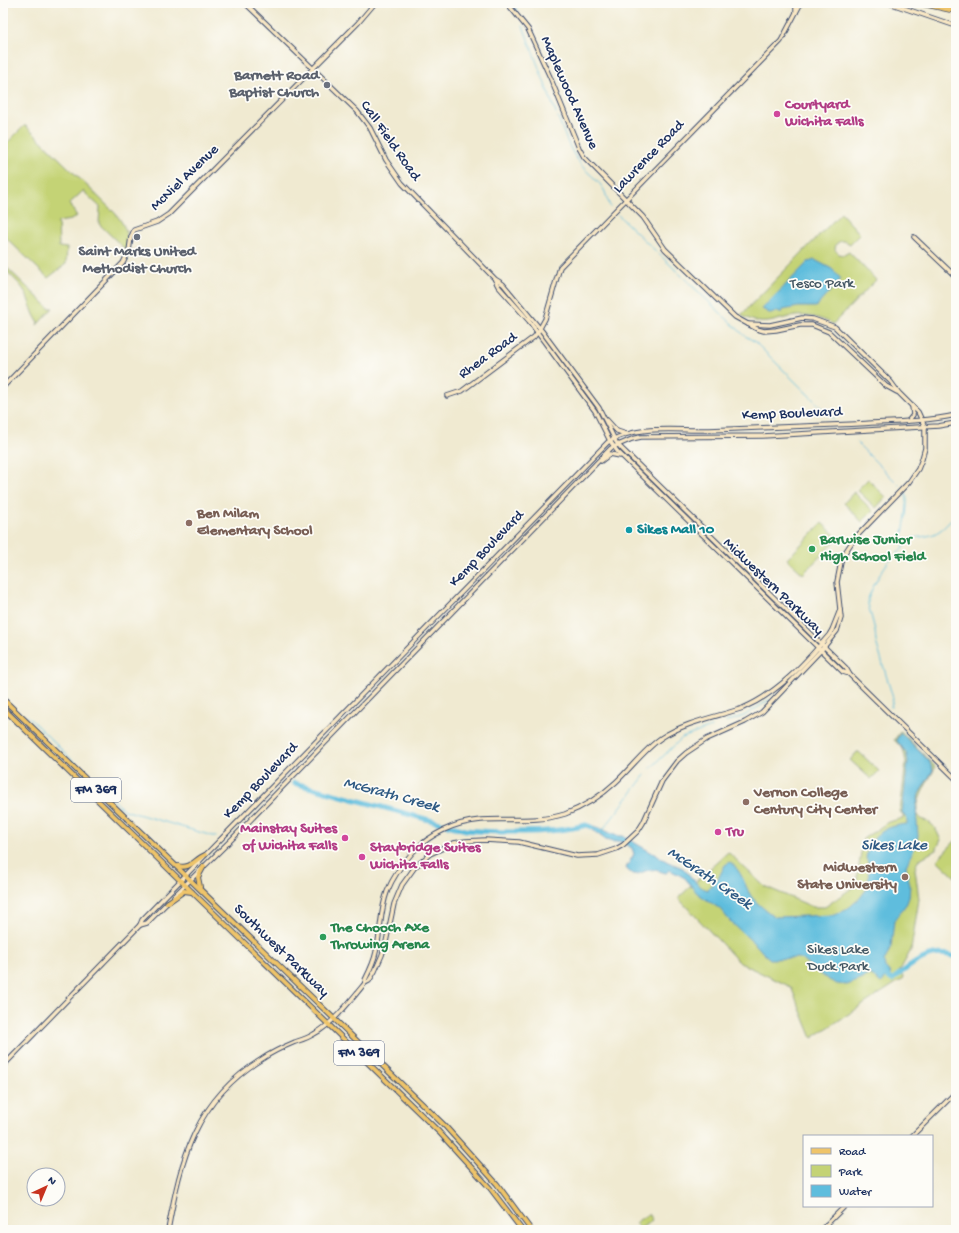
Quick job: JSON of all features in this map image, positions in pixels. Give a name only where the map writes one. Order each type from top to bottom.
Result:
[{"type":"highway","points":[[919,3],[956,9]]},
{"type":"highway","points":[[942,3],[956,9]]},
{"type":"main road","name":"Call Field Road","points":[[245,3],[347,100],[365,120],[386,160],[402,183],[495,278],[503,284],[562,358],[604,417],[615,439],[616,445]]},
{"type":"main road","name":"McNiel Avenue","points":[[3,387],[123,263],[130,251],[131,237],[134,230],[157,222],[169,214],[358,23],[375,3]]},
{"type":"main road","name":"Maplewood Avenue","points":[[507,3],[528,29],[584,157],[626,198],[643,217],[665,249],[726,310],[735,317],[757,329],[764,331],[800,325],[812,325],[829,332],[886,386],[899,393]]},
{"type":"main road","name":"Lawrence Road","points":[[796,3],[796,12]]},
{"type":"main road","name":"Lawrence Road","points":[[539,330],[548,311],[560,267],[781,41],[801,3]]},
{"type":"main road","points":[[888,3],[956,26]]},
{"type":"main road","points":[[914,237],[956,277]]},
{"type":"main road","name":"Maplewood Avenue","points":[[168,1230],[180,1172],[187,1150],[195,1131],[208,1108],[230,1084],[256,1062],[323,1029],[351,1001],[375,971],[382,955],[394,904],[402,885],[415,867],[435,852],[454,843],[466,841],[485,840],[519,842],[586,857],[602,854],[623,845],[638,831],[662,782],[677,761],[707,739],[745,722],[762,712],[833,638],[840,626],[841,618],[837,582],[842,557],[854,539],[909,482],[918,469],[925,448],[924,426],[918,412],[912,405],[899,393],[891,382],[835,327],[813,319],[802,318],[770,325],[748,324]]},
{"type":"main road","name":"Call Field Road","points":[[539,330],[558,361],[596,410],[610,441],[616,445]]},
{"type":"main road","name":"Rhea Road","points":[[448,396],[462,391],[526,344],[539,330]]},
{"type":"main road","points":[[558,361],[562,358]]},
{"type":"main road","points":[[575,383],[578,380]]},
{"type":"main road","points":[[908,421],[914,412],[912,405]]},
{"type":"main road","name":"Kemp Boulevard","points":[[3,1066],[140,925],[142,920],[400,654],[602,447],[610,441],[627,434],[643,430],[782,427],[908,421],[956,415]]},
{"type":"main road","points":[[604,417],[618,431],[627,434]]},
{"type":"main road","points":[[879,422],[880,429]]},
{"type":"main road","name":"Kemp Boulevard","points":[[140,925],[147,923],[233,838],[616,445],[632,438],[641,437],[763,436],[956,423]]},
{"type":"main road","points":[[782,427],[783,435]]},
{"type":"main road","name":"Midwestern Parkway","points":[[616,445],[626,461],[769,600],[819,646],[846,668],[850,675],[956,779]]},
{"type":"main road","name":"Midwestern Parkway","points":[[616,445],[772,596],[819,646]]},
{"type":"main road","points":[[595,465],[608,455],[612,454],[617,454],[626,461]]},
{"type":"main road","points":[[703,536],[706,532]]},
{"type":"main road","points":[[720,552],[723,548]]},
{"type":"main road","points":[[769,600],[772,596]]},
{"type":"main road","name":"Maplewood Avenue","points":[[365,983],[375,955],[384,903],[392,880],[415,850],[427,841],[459,825],[480,820],[540,819],[561,815],[583,806],[607,790],[654,743],[663,737],[685,726],[752,704],[776,689],[819,646],[832,630],[840,609]]},
{"type":"main road","points":[[400,654],[406,659]]},
{"type":"main road","points":[[366,690],[371,695]]},
{"type":"main road","name":"Southwest Parkway","points":[[3,699],[445,1126],[497,1184],[531,1230]]},
{"type":"main road","name":"Southwest Parkway","points":[[3,708],[329,1023],[439,1132],[490,1188],[522,1230]]},
{"type":"main road","points":[[134,836],[140,831]]},
{"type":"main road","points":[[174,864],[186,868],[205,855]]},
{"type":"main road","points":[[200,889],[198,877],[204,866]]},
{"type":"main road","points":[[167,903],[184,891],[194,893]]},
{"type":"main road","points":[[260,957],[266,953]]},
{"type":"main road","points":[[913,1135],[956,1092]]},
{"type":"main road","points":[[467,1161],[472,1156]]},
{"type":"main road","points":[[821,1230],[844,1207]]},
{"type":"green space","points":[[24,126],[26,126],[115,213],[126,230],[127,251],[99,224],[100,207],[83,191],[69,204],[77,216],[71,220],[58,222],[59,247],[67,248],[66,264],[48,278],[3,235],[3,147]]},
{"type":"green space","name":"Tesco Park","points":[[841,213],[860,234],[850,244],[841,241],[836,244],[835,250],[839,254],[844,255],[849,252],[876,280],[833,324],[806,316],[788,317],[763,322],[741,315]]},
{"type":"green space","points":[[3,264],[49,308],[53,308],[37,325],[38,322],[25,292],[3,268]]},
{"type":"green space","points":[[868,479],[886,497],[876,508],[857,490]]},
{"type":"green space","points":[[854,492],[873,511],[862,522],[844,503]]},
{"type":"green space","name":"Barwise Junior High School Field","points":[[822,523],[838,538],[803,574],[787,559]]},
{"type":"green space","name":"Sikes Lake Duck Park","points":[[901,731],[934,765],[935,768],[920,798],[917,810],[919,817],[934,827],[941,840],[936,850],[918,860],[915,869],[919,899],[911,950],[899,972],[904,978],[812,1038],[791,987],[740,963],[678,898],[728,852],[764,886],[813,907],[825,907],[856,885],[863,839],[888,822],[904,818],[900,811],[906,762],[903,749],[894,740]]},
{"type":"green space","points":[[857,752],[859,752],[879,771],[871,779],[850,760]]},
{"type":"green space","points":[[956,840],[956,878],[937,860]]},
{"type":"green space","points":[[648,1214],[652,1220],[640,1229],[635,1223]]},
{"type":"water","points":[[815,260],[832,269],[841,279],[816,307],[798,307],[783,310],[782,313],[778,311],[771,314],[762,309],[808,262]]},
{"type":"water","name":"Sikes Lake","points":[[901,733],[929,761],[933,770],[919,794],[916,808],[918,836],[915,847],[906,866],[910,885],[909,897],[907,903],[894,921],[891,947],[884,962],[885,967],[891,974],[881,983],[869,974],[863,979],[847,985],[837,984],[827,979],[799,958],[770,959],[730,921],[720,909],[697,893],[685,878],[670,870],[666,873],[652,870],[632,874],[626,868],[634,854],[632,848],[620,841],[613,842],[606,840],[586,825],[596,827],[614,835],[623,836],[668,862],[683,868],[700,887],[708,890],[714,881],[718,879],[725,865],[730,862],[737,869],[751,896],[759,905],[775,917],[834,915],[846,910],[860,898],[869,886],[868,862],[866,858],[868,850],[875,838],[891,827],[907,824],[907,819],[902,813],[908,761],[906,752],[896,740]]},
{"type":"waterway","points":[[514,3],[517,12]]},
{"type":"waterway","points":[[523,26],[556,113]]},
{"type":"waterway","points":[[558,117],[572,152],[582,166],[603,188],[610,207]]},
{"type":"waterway","points":[[618,215],[745,336],[754,341],[834,420]]},
{"type":"waterway","points":[[857,443],[899,485]]},
{"type":"waterway","points":[[891,707],[893,698],[876,642],[875,630],[868,599],[884,568],[891,558],[904,546],[903,533],[907,507],[906,493]]},
{"type":"waterway","points":[[905,541],[912,538],[934,534],[943,528],[956,515]]},
{"type":"waterway","points":[[726,722],[744,716],[769,700]]},
{"type":"waterway","points":[[27,716],[124,810],[216,837]]},
{"type":"waterway","points":[[651,768],[682,738],[711,727]]},
{"type":"waterway","points":[[603,830],[645,775]]},
{"type":"waterway","name":"McGrath Creek","points":[[294,783],[466,830],[492,832],[536,832],[561,830],[586,825],[591,827]]},
{"type":"waterway","name":"McGrath Creek","points":[[882,973],[892,980],[921,959],[938,954],[956,957]]},
{"type":"place","name":"Barnett Road Baptist Church","points":[[327,85]]},
{"type":"place","name":"Courtyard Wichita Falls","points":[[777,114]]},
{"type":"place","name":"Saint Marks United Methodist Church","points":[[137,237]]},
{"type":"place","name":"Ben Milam Elementary School","points":[[189,523]]},
{"type":"place","name":"Sikes Mall 10","points":[[629,530]]},
{"type":"place","name":"Barwise Junior High School Field","points":[[812,549]]},
{"type":"place","name":"Vernon College Century City Center","points":[[746,802]]},
{"type":"place","name":"Tru","points":[[718,832]]},
{"type":"place","name":"Mainstay Suites of Wichita Falls","points":[[345,838]]},
{"type":"place","name":"Staybridge Suites Wichita Falls","points":[[362,857]]},
{"type":"place","name":"Midwestern State University","points":[[905,877]]},
{"type":"place","name":"The Chooch Axe Throwing Arena","points":[[323,937]]}]
